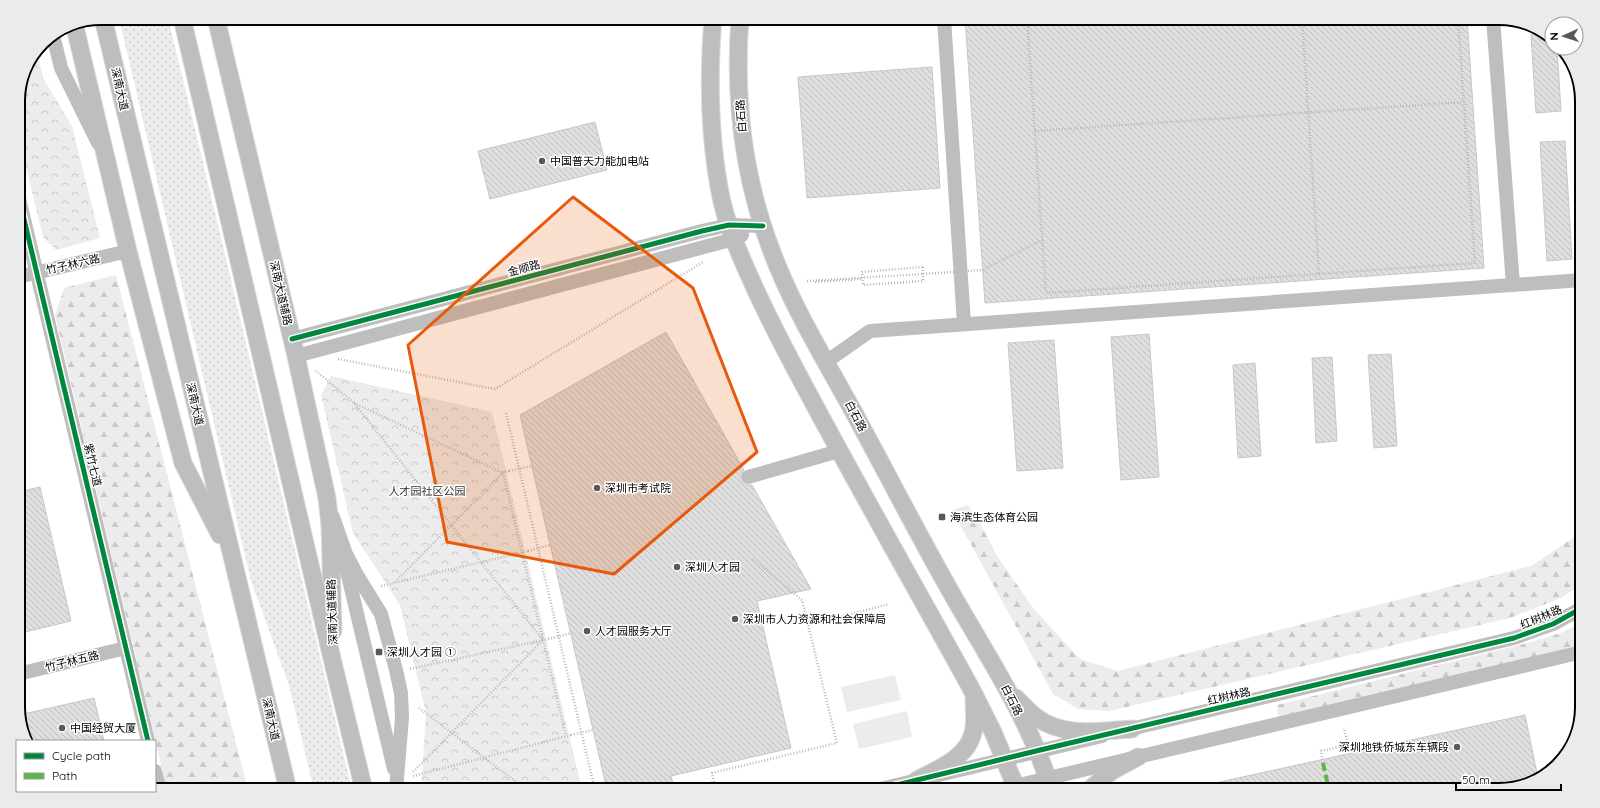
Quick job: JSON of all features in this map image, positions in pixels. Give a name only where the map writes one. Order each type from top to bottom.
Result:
[{"type":"main road","name":"深南大道","points":[[105,25],[286,783]]},
{"type":"main road","points":[[184,25],[362,783]]},
{"type":"main road","name":"深南大道辅路","points":[[218,25],[296,356],[327,498],[330,525],[334,667]]},
{"type":"main road","points":[[713,25],[710,68],[711,123],[716,170],[722,204],[731,232],[765,311],[839,451],[974,692],[1014,783]]},
{"type":"main road","name":"白石路","points":[[740,25],[738,70],[742,135],[751,188],[772,253],[785,282],[826,362],[955,598],[1010,693],[1049,783]]},
{"type":"main road","points":[[75,29],[128,251],[183,463],[233,561]]},
{"type":"main road","points":[[917,780],[953,760],[963,752],[970,743],[974,724],[974,692]]},
{"type":"main road","points":[[1010,693],[1036,717],[1061,729],[1078,732],[1132,729]]},
{"type":"main road","points":[[1097,783],[1112,771],[1138,757]]},
{"type":"street","points":[[944,25],[964,324]]},
{"type":"street","points":[[1493,25],[1512,285]]},
{"type":"street","points":[[55,41],[61,68],[106,158]]},
{"type":"street","name":"紫竹七道","points":[[25,223],[148,740]]},
{"type":"street","name":"金顺路","points":[[292,339],[642,247],[763,226]]},
{"type":"street","name":"金顺路","points":[[296,356],[644,263],[731,232]]},
{"type":"street","points":[[642,247],[644,263]]},
{"type":"street","name":"竹子林六路","points":[[25,276],[128,251]]},
{"type":"street","points":[[826,362],[870,331],[1575,280]]},
{"type":"street","points":[[485,289],[490,304]]},
{"type":"street","points":[[748,477],[839,451]]},
{"type":"street","points":[[327,498],[346,554],[381,614],[396,670],[401,693],[402,718],[396,783]]},
{"type":"street","points":[[339,534],[396,783]]},
{"type":"street","name":"红树林路","points":[[905,783],[1004,758],[1514,638],[1553,624],[1575,612]]},
{"type":"street","name":"竹子林五路","points":[[25,672],[126,648]]},
{"type":"street","points":[[1052,783],[1138,757],[1575,654]]},
{"type":"path","points":[[1027,25],[1046,293],[1475,263],[1458,25]]},
{"type":"path","points":[[1302,25],[1319,274]]},
{"type":"path","points":[[1035,131],[1464,102]]},
{"type":"path","points":[[807,281],[983,270],[1042,240]]},
{"type":"path","points":[[336,359],[495,389],[707,260]]},
{"type":"path","points":[[922,267],[924,281],[863,285],[862,280],[862,272],[922,267]]},
{"type":"path","points":[[815,282],[862,280]]},
{"type":"path","points":[[316,371],[354,403],[543,640]]},
{"type":"path","points":[[354,403],[503,473]]},
{"type":"path","points":[[506,413],[593,783]]},
{"type":"path","points":[[395,582],[503,473],[532,466]]},
{"type":"path","points":[[503,473],[566,736]]},
{"type":"path","points":[[381,586],[550,545]]},
{"type":"path","points":[[710,783],[714,782],[712,773],[837,743],[802,600],[753,559]]},
{"type":"path","points":[[808,625],[889,604]]},
{"type":"path","points":[[410,669],[571,633]]},
{"type":"path","points":[[413,772],[543,640]]},
{"type":"path","points":[[419,708],[518,783]]},
{"type":"path","points":[[1323,763],[1321,751],[1348,745],[1344,728]]},
{"type":"path","points":[[413,776],[593,730]]},
{"type":"highlighted area","points":[[573,197],[693,288],[757,452],[614,574],[447,542],[408,345]]},
{"type":"green space","points":[[121,25],[170,25],[350,783],[312,783],[289,685],[251,581]]},
{"type":"green space","points":[[39,58],[43,78],[72,126],[100,238],[56,250],[43,237],[25,163],[26,86],[33,67]]},
{"type":"green space","points":[[116,275],[246,783],[165,783],[55,315],[64,288]]},
{"type":"green space","name":"人才园社区公园","points":[[331,376],[492,412],[580,783],[421,783],[426,713],[400,605],[353,533],[321,395]]},
{"type":"green space","points":[[968,505],[980,523],[997,556],[1034,609],[1080,659],[1117,671],[1531,566],[1575,537],[1575,589],[1561,598],[1510,618],[1109,711],[1078,709],[1053,694],[952,510]]},
{"type":"green space","points":[[1575,626],[1575,648],[1278,718],[1277,705],[1527,643],[1561,633]]},
{"type":"green space","points":[[895,675],[901,700],[847,712],[841,687]]},
{"type":"green space","points":[[907,711],[912,737],[859,749],[853,724]]},
{"type":"building","points":[[965,25],[1467,25],[1484,268],[985,303]]},
{"type":"building","points":[[1531,34],[1534,34],[1544,40],[1544,56],[1558,56],[1561,111],[1536,113]]},
{"type":"building","points":[[932,67],[940,188],[807,198],[798,77]]},
{"type":"building","name":"中国普天力能加电站","points":[[595,122],[607,170],[490,199],[478,151]]},
{"type":"building","points":[[1565,141],[1572,259],[1547,261],[1540,142]]},
{"type":"building","name":"深圳人才园","points":[[666,332],[744,470],[740,475],[740,480],[746,485],[752,485],[811,589],[757,601],[791,748],[671,776],[673,783],[605,783],[520,415]]},
{"type":"building","points":[[1149,334],[1159,477],[1121,480],[1111,337]]},
{"type":"building","points":[[1054,340],[1063,468],[1017,471],[1008,343]]},
{"type":"building","points":[[1391,354],[1397,446],[1374,448],[1368,355]]},
{"type":"building","points":[[1332,357],[1337,441],[1316,443],[1312,358]]},
{"type":"building","points":[[1255,363],[1261,456],[1238,458],[1233,365]]},
{"type":"building","points":[[40,487],[71,621],[25,632],[25,490]]},
{"type":"building","name":"中国经贸大厦","points":[[94,698],[104,740],[33,740],[26,722],[25,714]]},
{"type":"building","name":"深圳地铁侨城东车辆段","points":[[1525,715],[1537,773],[1519,780],[1499,783],[1215,783]]},
{"type":"marked path","points":[[1323,763],[1327,783]]},
{"type":"cycle path","points":[[25,223],[148,740]]},
{"type":"cycle path","points":[[292,339],[702,231],[729,225],[763,226]]},
{"type":"cycle path","points":[[905,783],[1514,638],[1553,624],[1575,612]]},
{"type":"place","name":"中国普天力能加电站","points":[[542,161]]},
{"type":"place","name":"深圳市考试院","points":[[597,488]]},
{"type":"place","name":"海滨生态体育公园","points":[[942,517]]},
{"type":"place","name":"深圳人才园","points":[[677,567]]},
{"type":"place","name":"深圳市人力资源和社会保障局","points":[[735,619]]},
{"type":"place","name":"人才园服务大厅","points":[[587,631]]},
{"type":"place","name":"深圳人才园 ①","points":[[379,652]]},
{"type":"place","name":"中国经贸大厦","points":[[62,728]]},
{"type":"place","name":"深圳地铁侨城东车辆段","points":[[1457,747]]}]
